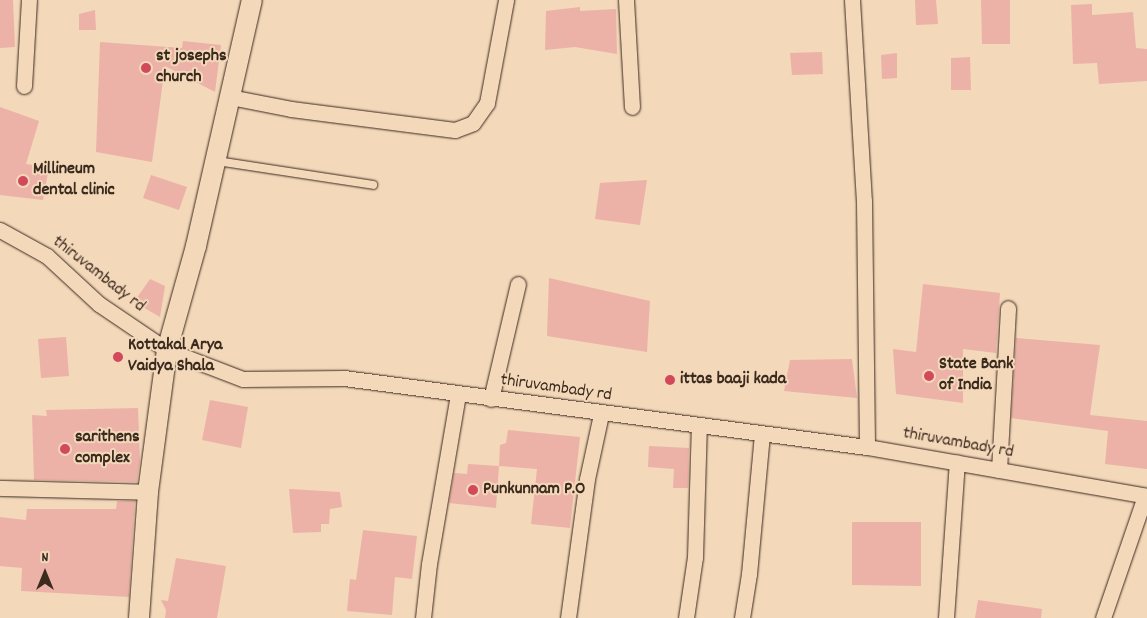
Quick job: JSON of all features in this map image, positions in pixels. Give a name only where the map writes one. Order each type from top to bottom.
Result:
[{"type":"street","points":[[24,86],[29,0]]},
{"type":"street","points":[[139,618],[148,492],[167,350],[196,246],[252,0]]},
{"type":"street","points":[[230,97],[291,109],[455,130],[473,123],[487,103],[506,0]]},
{"type":"street","points":[[626,0],[632,107]]},
{"type":"street","points":[[852,0],[864,201],[867,447]]},
{"type":"street","name":"thiruvambady rd","points":[[0,230],[47,256],[99,304],[167,350],[242,379],[344,378],[601,414],[867,447],[1146,496]]},
{"type":"street","points":[[491,399],[518,284]]},
{"type":"street","points":[[999,470],[1008,308]]},
{"type":"street","points":[[423,618],[429,564],[458,394]]},
{"type":"street","points":[[568,618],[587,479],[601,414]]},
{"type":"street","points":[[686,618],[695,557],[699,426]]},
{"type":"street","points":[[742,618],[749,574],[762,434]]},
{"type":"street","points":[[946,618],[958,462]]},
{"type":"street","points":[[0,488],[148,492]]},
{"type":"street","points":[[1103,618],[1146,496]]},
{"type":"lane","points":[[216,160],[373,186]]},
{"type":"building","points":[[0,0],[13,0],[15,47],[0,48]]},
{"type":"building","points":[[915,0],[936,0],[938,24],[916,25]]},
{"type":"building","points":[[981,0],[1010,0],[1010,44],[982,44]]},
{"type":"building","points":[[1092,4],[1092,15],[1133,12],[1136,48],[1147,49],[1147,81],[1099,84],[1097,63],[1073,64],[1071,5]]},
{"type":"building","points":[[580,7],[580,11],[616,9],[617,54],[575,47],[545,50],[546,11]]},
{"type":"building","points":[[95,10],[96,30],[79,30],[79,14]]},
{"type":"building","points":[[183,41],[221,45],[215,92],[165,66],[152,162],[96,152],[100,42],[182,48]]},
{"type":"building","points":[[822,52],[823,74],[792,75],[790,53]]},
{"type":"building","points":[[897,53],[897,78],[882,79],[881,55]]},
{"type":"building","points":[[970,57],[971,90],[951,90],[951,58]]},
{"type":"building","points":[[0,107],[39,121],[26,164],[49,167],[43,200],[0,195]]},
{"type":"building","points":[[151,175],[187,187],[179,210],[143,198]]},
{"type":"building","points":[[647,180],[640,225],[595,219],[600,183]]},
{"type":"building","points":[[549,278],[650,301],[647,352],[547,336]]},
{"type":"building","points":[[150,279],[165,286],[160,317],[134,302]]},
{"type":"building","points":[[923,284],[1000,293],[996,353],[963,349],[963,403],[896,394],[893,349],[916,352]]},
{"type":"building","points":[[66,337],[69,376],[41,378],[38,339]]},
{"type":"building","points":[[1016,338],[1100,345],[1090,415],[1147,421],[1147,469],[1105,464],[1108,431],[1011,418]]},
{"type":"building","points":[[852,359],[857,398],[784,391],[790,360]]},
{"type":"building","points":[[210,400],[248,407],[241,448],[202,440]]},
{"type":"building","points":[[138,408],[140,461],[137,482],[34,480],[32,415],[47,416],[46,410]]},
{"type":"building","points":[[508,430],[580,437],[570,528],[531,524],[537,469],[499,466],[500,445],[506,443]]},
{"type":"building","points":[[649,446],[689,448],[688,488],[673,488],[674,469],[648,467]]},
{"type":"building","name":"Punkunnam P.O","points":[[468,464],[499,466],[496,508],[449,503],[454,473],[467,474]]},
{"type":"building","points":[[289,489],[340,492],[342,507],[330,509],[329,524],[321,524],[321,532],[293,533]]},
{"type":"building","points":[[117,501],[135,501],[129,597],[21,591],[22,568],[0,566],[0,517],[26,520],[27,509],[116,509]]},
{"type":"building","points":[[852,522],[921,522],[921,586],[852,585]]},
{"type":"building","points":[[363,530],[417,536],[412,579],[395,577],[392,615],[347,611],[350,579],[356,580]]},
{"type":"building","points":[[176,558],[226,566],[217,618],[165,618],[166,610],[161,600],[168,601]]},
{"type":"building","points":[[978,600],[1042,609],[1041,618],[975,618]]},
{"type":"place","name":"st josephs church","points":[[146,68]]},
{"type":"place","name":"Millineum dental clinic","points":[[23,181]]},
{"type":"place","name":"Kottakal Arya Vaidya Shala","points":[[118,357]]},
{"type":"place","name":"State Bank of India","points":[[929,376]]},
{"type":"place","name":"ittas baaji kada","points":[[670,380]]},
{"type":"place","name":"sarithens complex","points":[[65,449]]},
{"type":"place","name":"Punkunnam P.O","points":[[473,490]]}]
